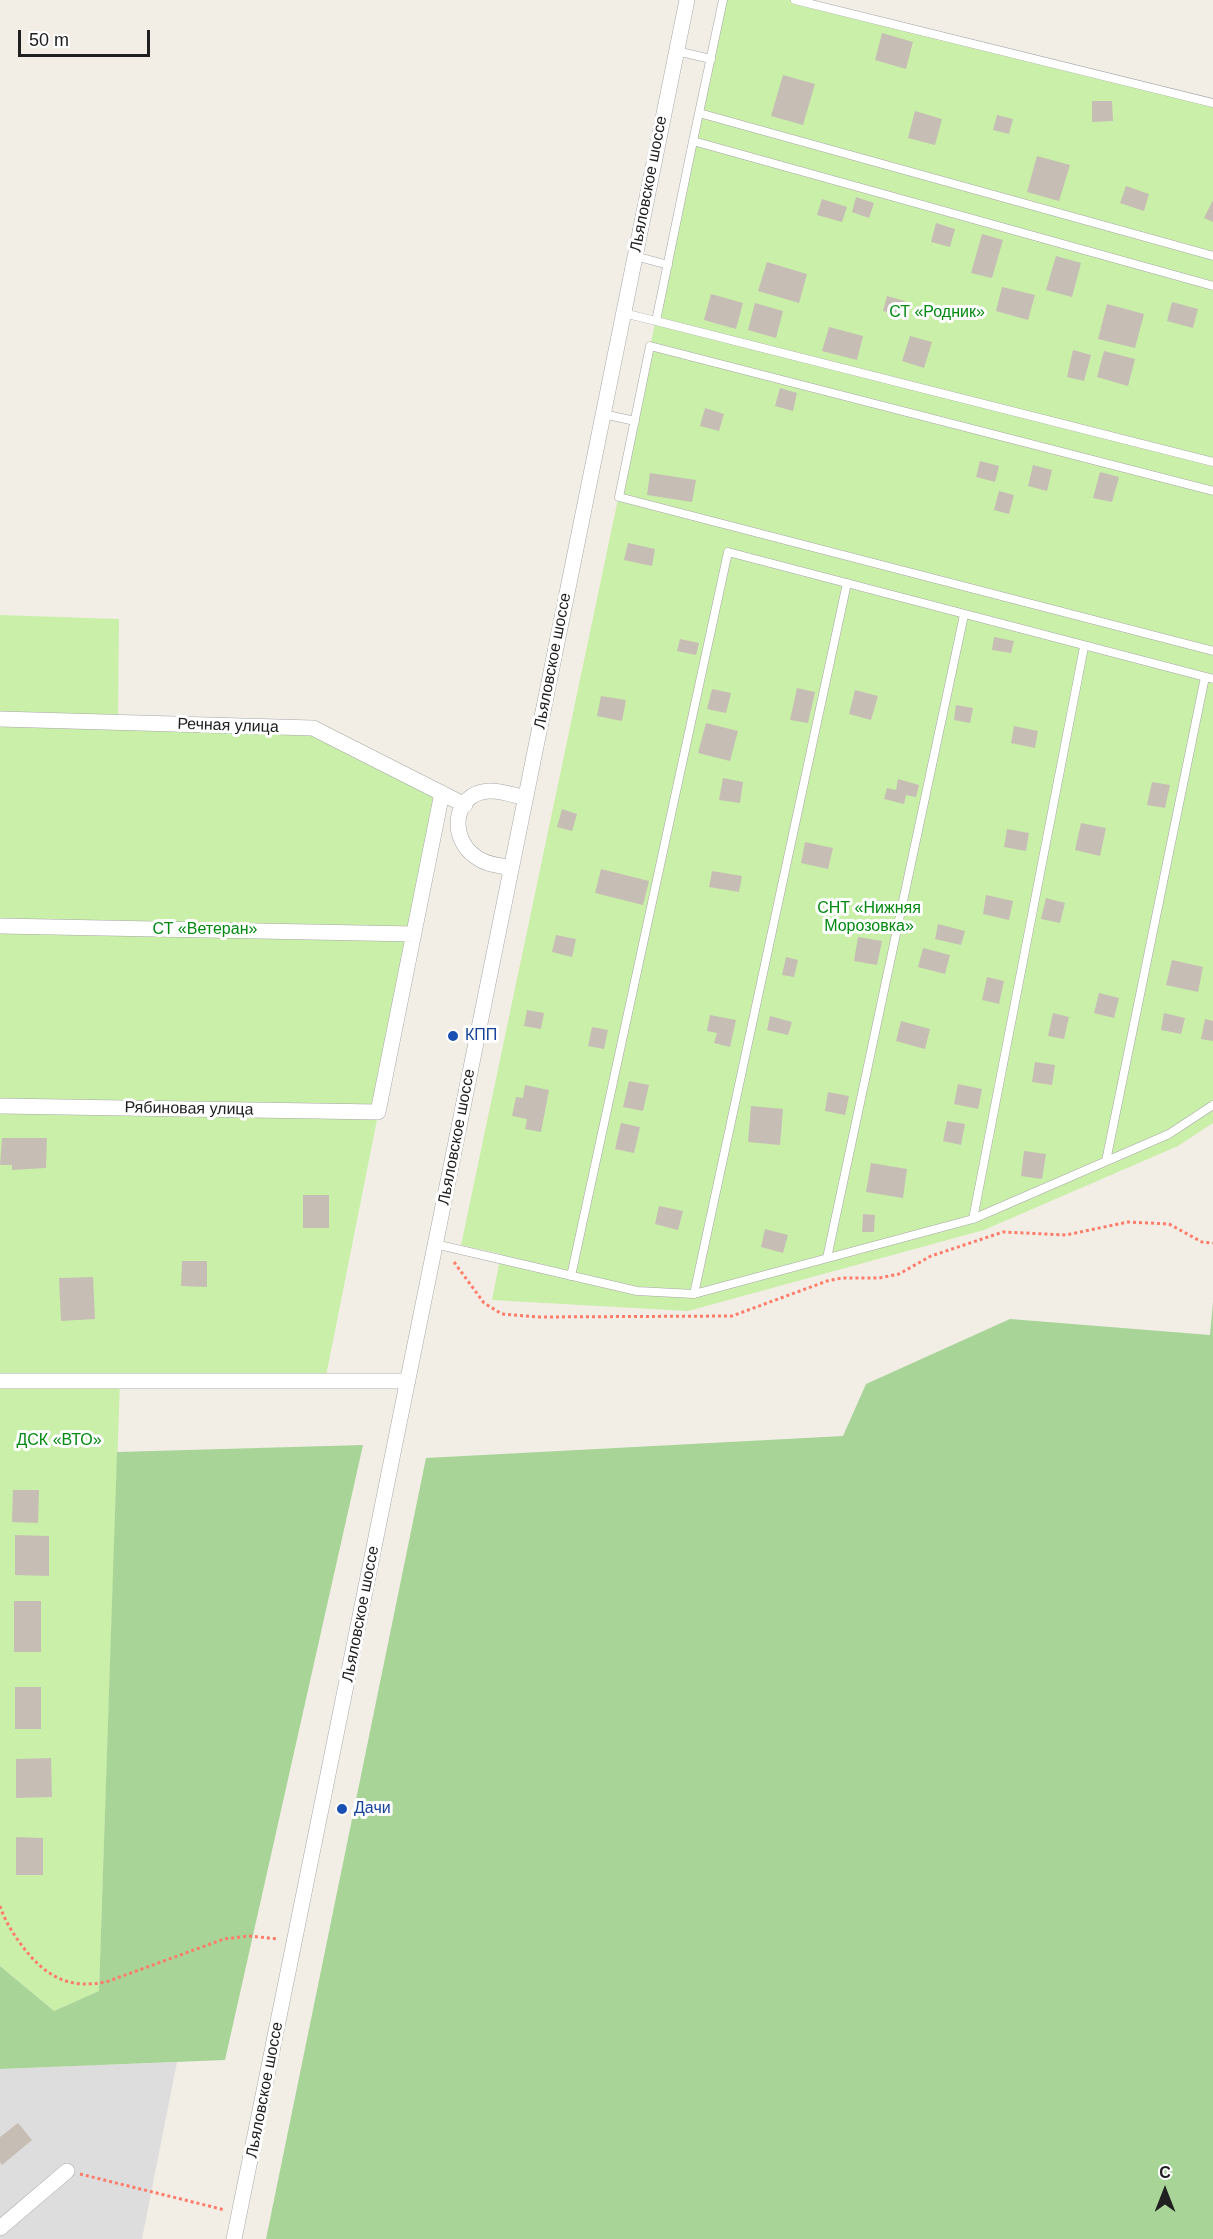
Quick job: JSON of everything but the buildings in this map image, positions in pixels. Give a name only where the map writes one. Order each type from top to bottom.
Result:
[{"type":"street","name":"Льяловское шоссе","points":[[234,2239],[687,0]]},
{"type":"street","name":"Речная улица","points":[[0,719],[313,728],[465,805]]},
{"type":"street","points":[[511,868],[485,862],[467,850],[457,831],[458,819],[465,805],[476,795],[488,791],[525,798]]},
{"type":"street","points":[[0,926],[414,933],[442,793]]},
{"type":"street","name":"Рябиновая улица","points":[[0,1106],[378,1112],[414,933]]},
{"type":"street","points":[[0,1381],[408,1381]]},
{"type":"street","points":[[0,2228],[67,2171]]},
{"type":"lane","points":[[656,321],[723,0]]},
{"type":"lane","points":[[795,0],[1213,103]]},
{"type":"lane","points":[[676,51],[711,58]]},
{"type":"lane","points":[[699,113],[1213,256]]},
{"type":"lane","points":[[693,141],[1213,286]]},
{"type":"lane","points":[[635,256],[668,265]]},
{"type":"lane","points":[[623,313],[1213,462]]},
{"type":"lane","points":[[1213,491],[650,346],[619,497],[1213,651]]},
{"type":"lane","points":[[603,414],[635,421]]},
{"type":"lane","points":[[571,1276],[728,552],[1209,678],[1106,1161]]},
{"type":"lane","points":[[694,1294],[847,583]]},
{"type":"lane","points":[[827,1258],[964,615]]},
{"type":"lane","points":[[973,1219],[1084,647]]},
{"type":"lane","points":[[435,1244],[637,1291],[694,1294],[973,1219],[1169,1134],[1213,1106]]},
{"type":"path","points":[[0,1906],[10,1929],[24,1950],[40,1967],[59,1979],[79,1984],[90,1985],[109,1981],[224,1939],[249,1936],[295,1940]]},
{"type":"path","points":[[67,2171],[240,2214]]},
{"type":"shaded area","points":[[177,2062],[142,2239],[0,2239],[0,2069]]},
{"type":"green space","name":"СНТ «Нижняя Морозовка»","points":[[723,0],[795,0],[1213,103],[1213,1123],[1178,1146],[984,1230],[688,1311],[492,1300],[501,1254],[461,1245]]},
{"type":"green space","name":"СТ «Ветеран»","points":[[0,615],[119,619],[118,722],[313,728],[442,793],[325,1381],[120,1381],[99,1991],[54,2011],[0,1966]]},
{"type":"green space","points":[[1213,1302],[1213,2239],[266,2239],[426,1458],[843,1436],[866,1384],[1010,1319],[1210,1335]]},
{"type":"green space","points":[[363,1445],[225,2060],[0,2069],[0,1966],[54,2011],[99,1991],[117,1452]]},
{"type":"place","name":"КПП","points":[[453,1036]]},
{"type":"place","name":"Дачи","points":[[342,1809]]},
{"type":"park label","name":"СТ «Родник»","points":[[937,313]]},
{"type":"park label","name":"ДСК «ВТО»","points":[[59,1441]]}]
